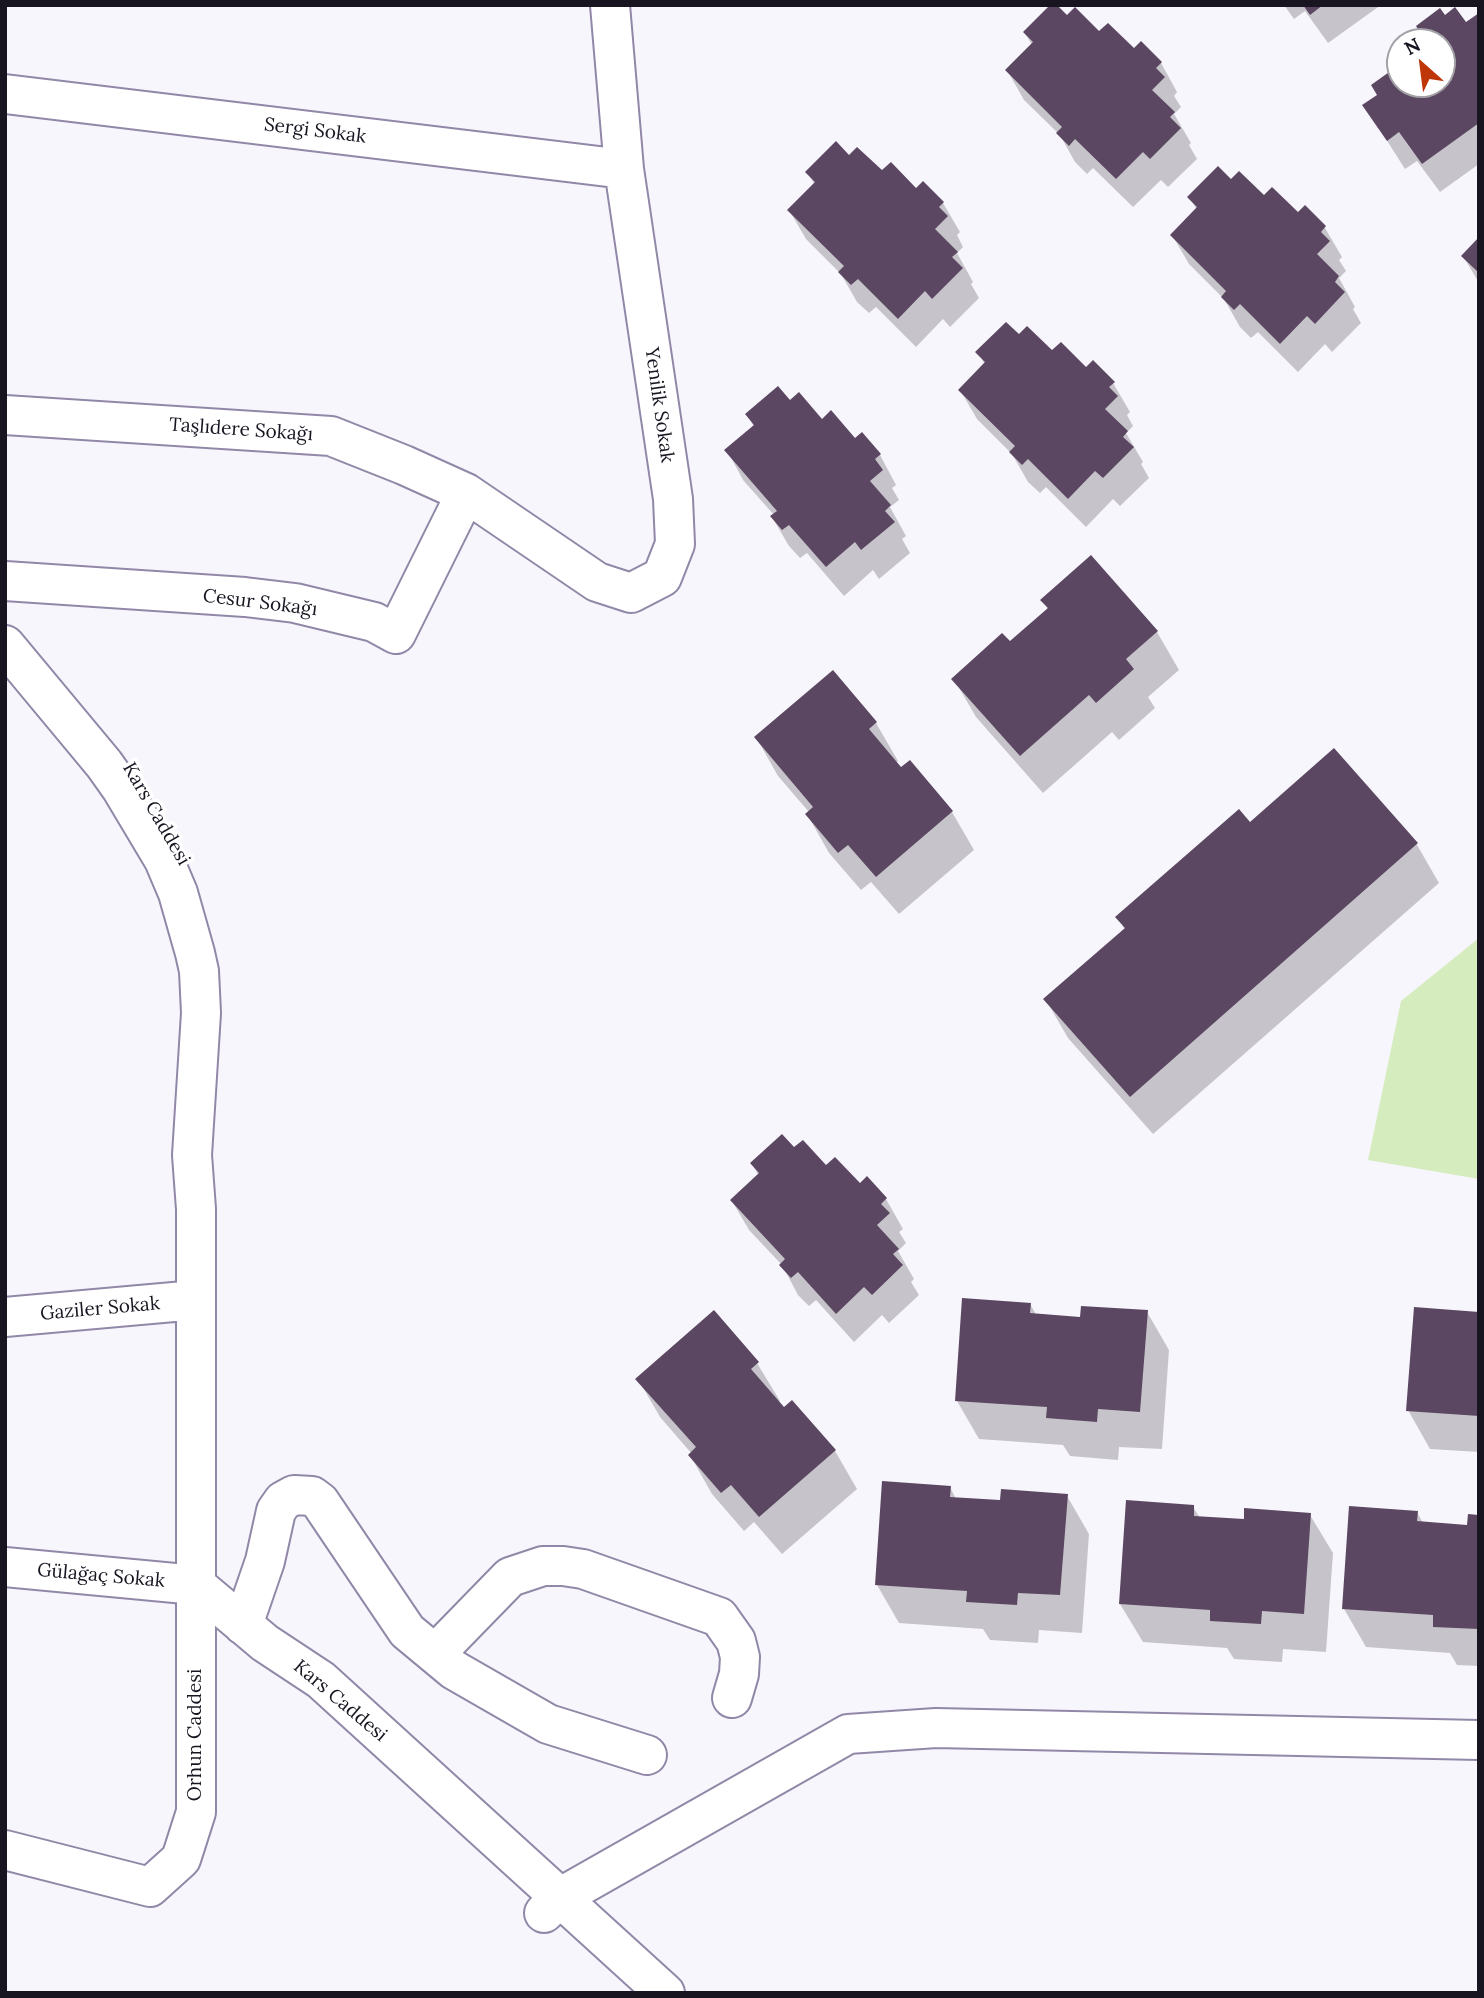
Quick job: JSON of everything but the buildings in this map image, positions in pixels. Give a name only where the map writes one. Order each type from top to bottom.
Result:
[{"type":"street","name":"Yenilik Sokak","points":[[466,493],[597,582],[631,593],[662,576],[675,544],[673,499],[624,169],[610,5]]},
{"type":"street","name":"Sergi Sokak","points":[[5,94],[624,169]]},
{"type":"street","name":"Taşlıdere Sokağı","points":[[5,415],[331,436],[466,493]]},
{"type":"street","name":"Cesur Sokağı","points":[[5,581],[245,597],[295,603],[374,622],[396,634],[466,493]]},
{"type":"street","name":"Kars Caddesi","points":[[5,626],[21,638],[65,684],[142,782],[177,844],[194,881],[215,960],[220,1024],[211,1154],[196,1209]]},
{"type":"street","name":"Kars Caddesi","points":[[5,645],[85,740],[121,788],[163,860],[178,893],[195,953],[201,991],[201,1031],[192,1155],[196,1209],[196,1585],[254,1634],[311,1699],[551,1905],[665,1993]]},
{"type":"street","name":"Gaziler Sokak","points":[[5,1317],[195,1300]]},
{"type":"street","points":[[254,1634],[276,1510],[283,1500],[294,1495],[312,1496],[320,1502],[407,1631],[454,1670],[548,1724],[648,1755]]},
{"type":"street","points":[[435,1654],[510,1577],[543,1566],[563,1566],[583,1569],[719,1617],[736,1641],[740,1657],[739,1674],[732,1698]]},
{"type":"street","name":"Gülağaç Sokak","points":[[5,1567],[196,1585]]},
{"type":"street","name":"Orhun Caddesi","points":[[5,1850],[150,1887],[181,1859],[196,1812],[196,1585]]},
{"type":"street","points":[[551,1905],[848,1734],[936,1728],[1479,1740]]},
{"type":"street","name":"Kars Caddesi","points":[[551,1905],[636,1993]]},
{"type":"green space","points":[[1479,938],[1479,1179],[1368,1160],[1401,1001]]}]
